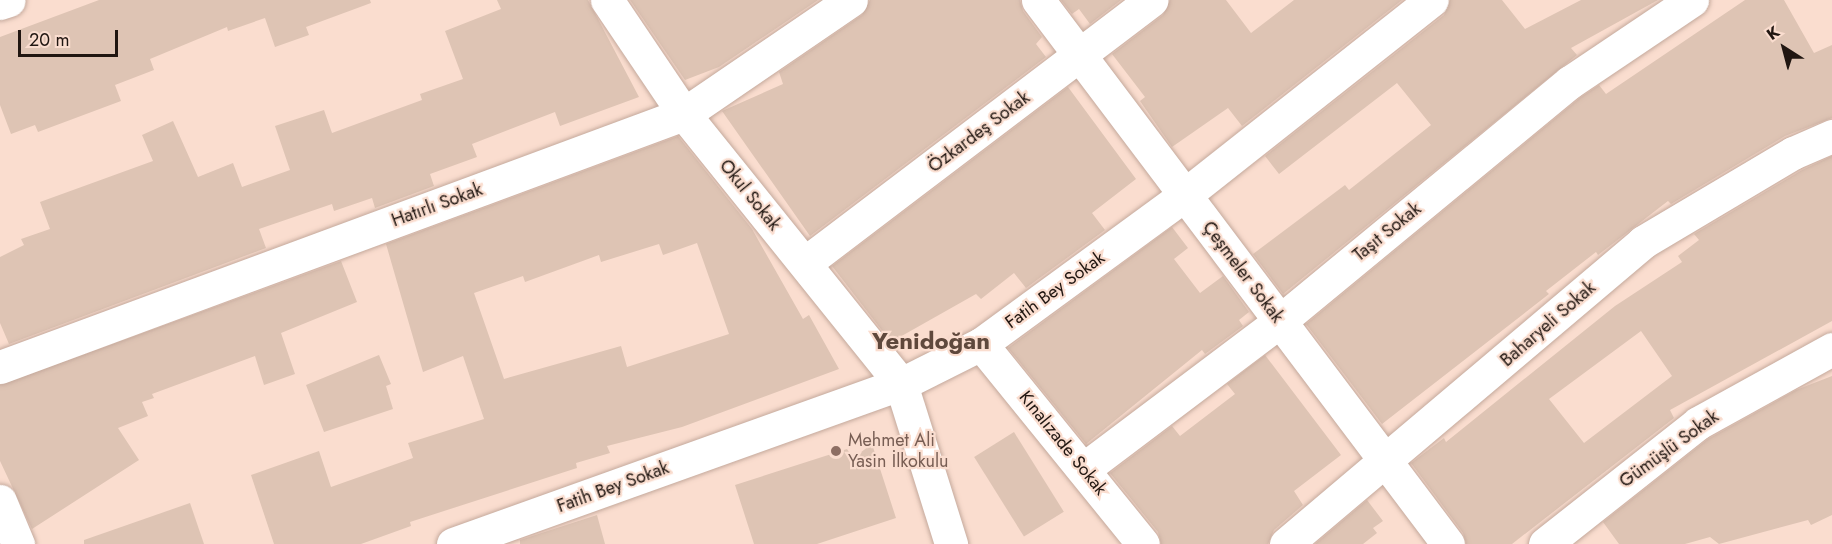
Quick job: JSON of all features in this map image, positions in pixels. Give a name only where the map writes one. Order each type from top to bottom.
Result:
[{"type":"street","points":[[0,3],[9,0]]},
{"type":"street","name":"Okul Sokak","points":[[607,0],[684,114],[901,384]]},
{"type":"street","name":"Hatırlı Sokak","points":[[0,367],[684,114],[851,0]]},
{"type":"street","name":"Çeşmeler Sokak","points":[[1038,0],[1448,544]]},
{"type":"street","name":"Özkardeş Sokak","points":[[805,262],[1152,0]]},
{"type":"street","name":"Fatih Bey Sokak","points":[[453,544],[901,384],[981,344],[1186,194],[1432,0]]},
{"type":"street","name":"Taşıt Sokak","points":[[1085,468],[1280,321],[1570,82],[1692,0]]},
{"type":"street","name":"Baharyeli Sokak","points":[[1286,544],[1387,461],[1643,242],[1792,153],[1832,136]]},
{"type":"street","name":"Kınalızade Sokak","points":[[981,344],[1085,468],[1143,544]]},
{"type":"street","name":"Gümüşlü Sokak","points":[[1545,544],[1698,423],[1832,349]]},
{"type":"street","points":[[901,384],[951,544]]},
{"type":"street","points":[[0,501],[18,544]]},
{"type":"building","points":[[99,0],[370,0],[371,3],[306,27],[309,35],[275,47],[265,18],[228,31],[227,27],[150,59],[154,70],[115,85],[121,101],[38,132],[35,125],[11,134],[0,105],[0,37]]},
{"type":"building","points":[[497,0],[588,0],[639,97],[560,126],[555,112],[472,144],[477,157],[430,174],[434,186],[375,208],[372,198],[334,211],[332,204],[259,229],[266,248],[9,344],[0,323],[0,257],[24,245],[21,239],[50,229],[40,202],[153,161],[142,135],[173,121],[198,177],[233,163],[242,187],[290,170],[275,126],[324,110],[332,133],[422,100],[420,94],[463,79],[445,31],[501,9]]},
{"type":"building","points":[[630,0],[818,0],[719,67],[685,80]]},
{"type":"building","points":[[870,0],[1020,0],[1023,11],[1042,37],[1036,44],[1046,57],[810,236],[722,111],[783,84],[779,72],[862,15]]},
{"type":"building","points":[[1061,0],[1121,0],[1090,24],[1079,9],[1072,14]]},
{"type":"building","points":[[1170,0],[1226,0],[1251,33],[1294,0],[1402,0],[1242,126],[1228,108],[1172,147],[1140,101],[1145,97],[1112,54],[1163,15]]},
{"type":"building","points":[[1450,0],[1502,0],[1525,29],[1581,0],[1658,0],[1571,48],[1577,55],[1283,294],[1253,254],[1345,185],[1349,190],[1431,125],[1397,83],[1279,174],[1265,156],[1444,15]]},
{"type":"building","points":[[1745,0],[1784,0],[1814,53],[1832,45],[1832,118],[1785,136],[1671,204],[1668,201],[1598,255],[1596,252],[1546,291],[1549,294],[1382,424],[1306,324],[1581,97],[1599,85],[1606,94]]},
{"type":"building","points":[[1068,87],[1136,179],[1092,213],[1105,230],[1026,288],[1014,273],[981,299],[976,294],[891,342],[832,266]]},
{"type":"building","points":[[678,136],[752,229],[803,319],[809,315],[839,369],[682,427],[607,446],[610,453],[576,463],[577,468],[410,522],[411,526],[361,544],[274,544],[251,475],[319,451],[331,487],[413,458],[408,443],[484,419],[463,356],[423,372],[386,244]],"holes":[[[697,243],[729,334],[627,367],[621,346],[504,379],[474,293],[523,276],[525,282],[599,255],[601,262],[659,244],[663,255]]]},
{"type":"building","points":[[1832,156],[1832,321],[1670,410],[1674,418],[1512,544],[1466,544],[1463,533],[1411,463],[1444,438],[1446,442],[1615,306],[1682,262],[1678,256],[1699,240],[1694,234],[1802,170]],"holes":[[[1641,331],[1672,376],[1584,443],[1549,399]]]},
{"type":"building","points":[[1172,227],[1188,248],[1174,259],[1200,293],[1223,276],[1249,312],[1239,320],[1243,326],[1205,354],[1202,350],[1086,444],[1008,348]]},
{"type":"building","points":[[341,261],[357,302],[281,333],[295,374],[264,385],[255,356],[152,394],[154,398],[142,402],[148,416],[118,428],[139,460],[32,529],[0,461],[0,385]]},
{"type":"building","points":[[379,355],[391,384],[386,386],[393,409],[324,432],[306,385]]},
{"type":"building","points":[[1265,355],[1341,455],[1294,491],[1303,505],[1274,530],[1268,544],[1161,544],[1158,532],[1110,473],[1172,426],[1180,436],[1235,394],[1227,384]]},
{"type":"building","points":[[1832,376],[1832,515],[1811,525],[1808,520],[1719,544],[1710,537],[1685,544],[1619,544],[1603,522],[1708,439],[1796,390]]},
{"type":"building","points":[[1014,432],[1064,512],[1024,537],[974,457]]},
{"type":"building","points":[[872,444],[896,518],[817,544],[754,544],[735,485],[847,449],[853,458]]},
{"type":"building","points":[[1367,500],[1383,521],[1373,528],[1377,533],[1363,544],[1315,544]]},
{"type":"building","points":[[190,503],[204,544],[84,544],[84,540]]},
{"type":"building","points":[[597,515],[605,544],[520,544],[520,540]]},
{"type":"place","name":"Mehmet Ali Yasin İlkokulu","points":[[836,451]]},
{"type":"district","name":"Yenidoğan","points":[[931,341]]}]
